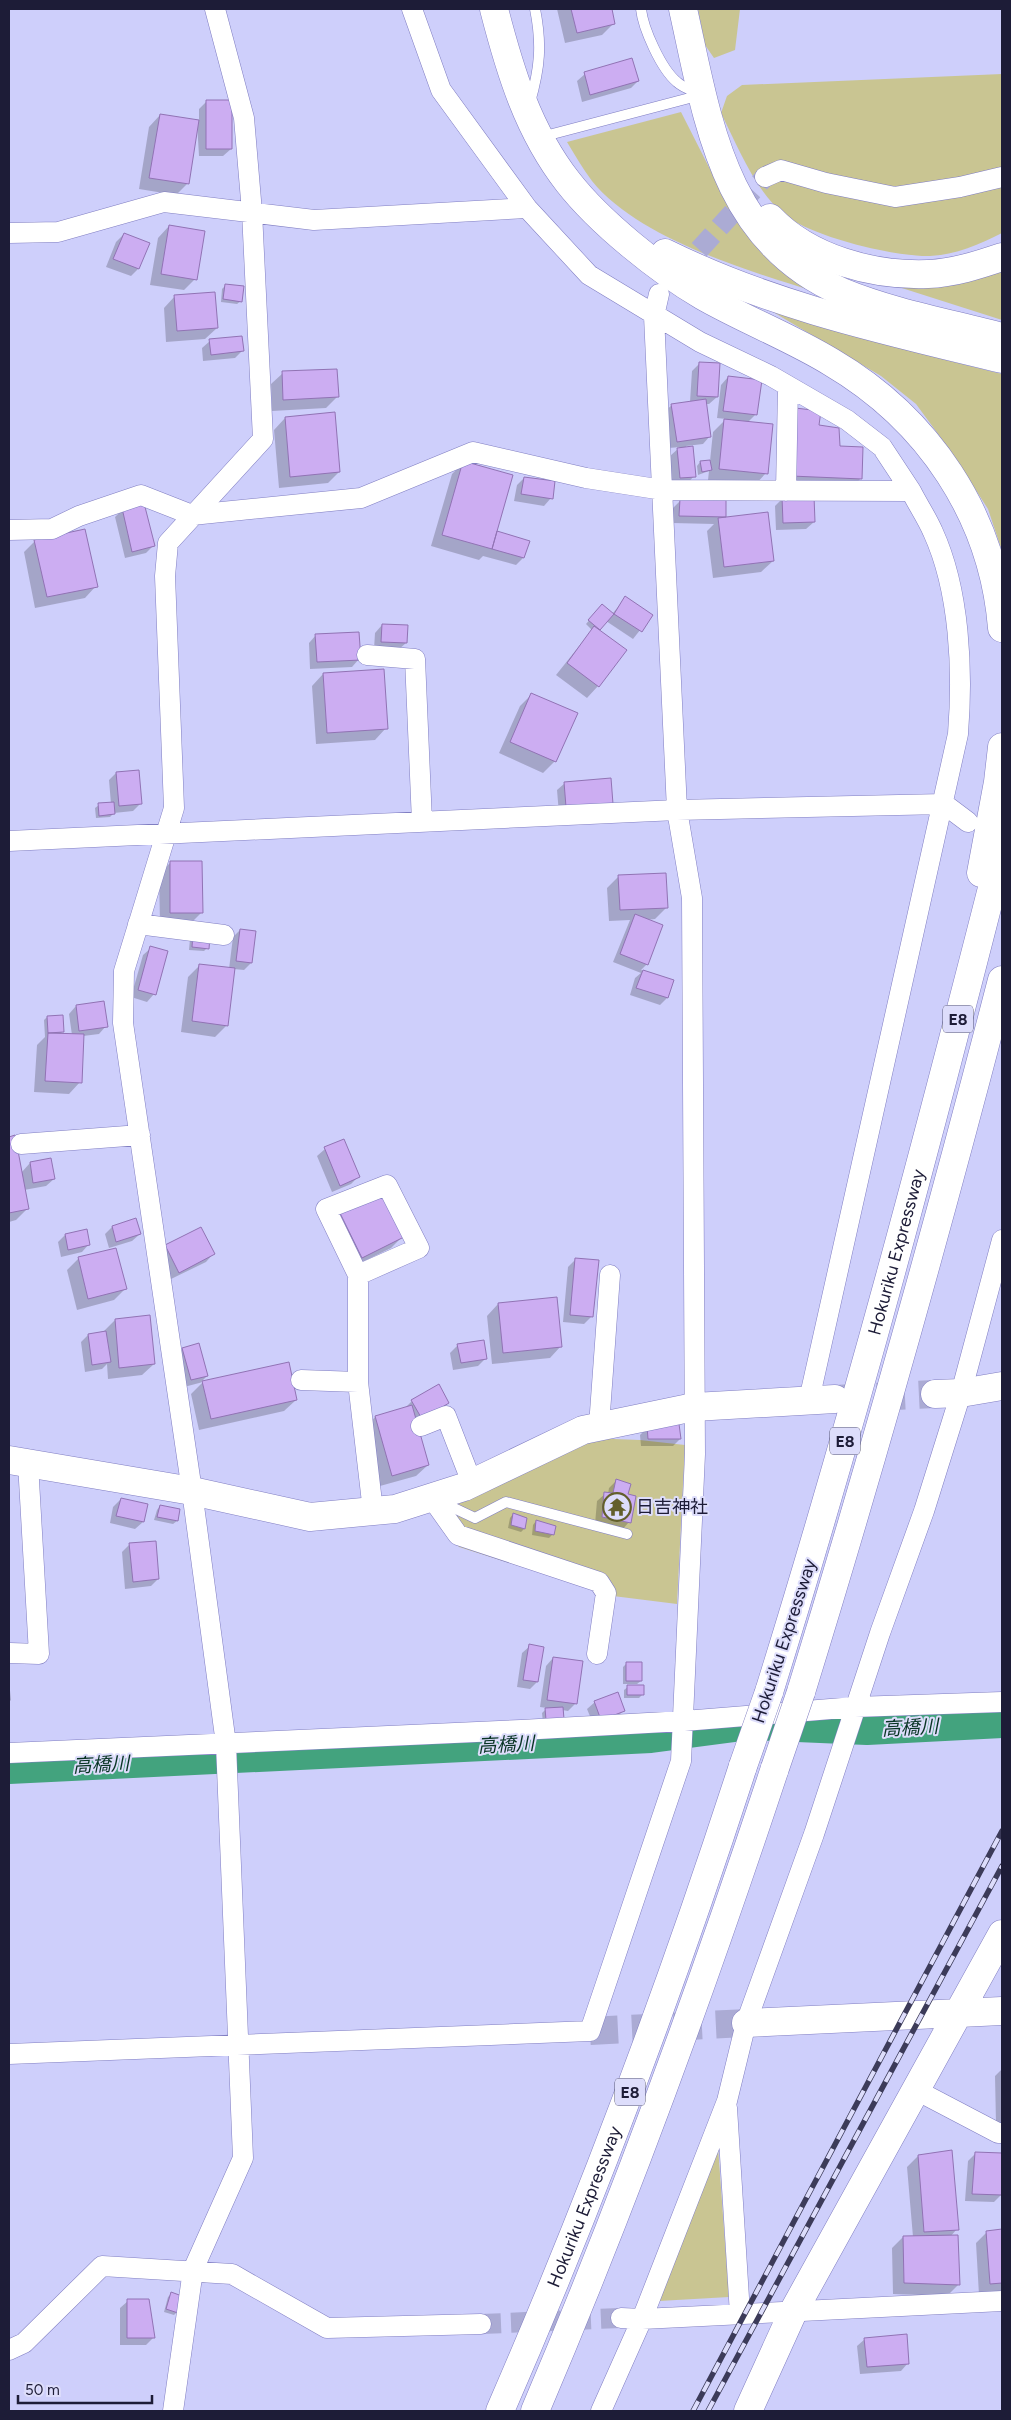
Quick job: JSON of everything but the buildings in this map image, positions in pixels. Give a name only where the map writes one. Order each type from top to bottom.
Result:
[{"type":"main road","points":[[494,9],[505,53],[538,138],[569,184],[590,206],[633,245],[687,285],[735,313],[831,361],[858,379],[906,420],[930,445],[949,471],[975,520],[990,559],[1002,628]]},
{"type":"main road","points":[[683,9],[709,123],[729,179],[739,201],[771,243],[793,261],[841,291],[869,302],[1002,337]]},
{"type":"main road","points":[[709,123],[733,173],[745,192],[775,224],[796,240],[820,253],[873,270],[902,274],[956,271],[1002,257]]},
{"type":"main road","points":[[590,206],[628,232],[665,253],[743,288],[786,303],[882,330],[1002,359]]},
{"type":"main road","points":[[914,1188],[987,843],[1002,748]]},
{"type":"main road","name":"Hokuriku Expressway","points":[[500,2411],[556,2284],[613,2139],[667,1992],[768,1692],[845,1440],[914,1188],[1002,850]]},
{"type":"main road","name":"Hokuriku Expressway","points":[[535,2411],[586,2292],[646,2140],[736,1886],[801,1692],[871,1463],[947,1192],[1002,980]]},
{"type":"main road","points":[[871,1463],[906,1368],[980,1111],[1002,1045]]},
{"type":"main road","points":[[948,1393],[1002,1386]]},
{"type":"main road","points":[[19,1462],[192,1491],[310,1518],[395,1509],[472,1482],[582,1430],[599,1426],[694,1407],[822,1400]]},
{"type":"main road","points":[[748,2411],[793,2312],[1002,1934]]},
{"type":"main road","points":[[746,2023],[1002,2011]]},
{"type":"street","points":[[173,2411],[192,2270],[243,2158],[226,1744],[192,1491],[123,1023],[124,971],[174,808],[165,576],[168,543],[263,439],[252,212],[244,118],[215,9]]},
{"type":"street","points":[[412,9],[441,90],[527,208],[589,275],[654,316],[700,342],[771,376],[847,420],[882,447],[911,491],[933,532],[951,588],[962,686],[958,734],[822,1400]]},
{"type":"street","points":[[765,177],[781,170],[826,183],[895,197],[960,187],[1002,177]]},
{"type":"street","points":[[9,233],[58,232],[164,202],[314,220],[527,208]]},
{"type":"street","points":[[9,2054],[590,2031],[681,1761],[684,1721],[694,1464],[692,898],[678,810],[654,316],[659,294]]},
{"type":"street","points":[[786,490],[788,386]]},
{"type":"street","points":[[9,530],[52,529],[79,516],[141,494],[192,515],[361,498],[474,452],[586,478],[663,490],[911,491]]},
{"type":"street","points":[[367,655],[415,659],[422,822]]},
{"type":"street","points":[[9,842],[678,810],[944,804],[968,822]]},
{"type":"street","points":[[138,924],[224,936]]},
{"type":"street","points":[[21,1144],[140,1135]]},
{"type":"street","points":[[358,1275],[419,1248],[387,1185],[326,1210],[358,1275],[358,1382],[373,1511]]},
{"type":"street","points":[[601,2411],[642,2319],[727,2101],[746,2023],[814,1834],[855,1706],[924,1511],[948,1393],[1002,1240]]},
{"type":"street","points":[[599,1426],[610,1275]]},
{"type":"street","points":[[301,1380],[358,1382]]},
{"type":"street","points":[[422,1426],[446,1416],[472,1482]]},
{"type":"street","points":[[10,1653],[39,1654],[19,1462]]},
{"type":"street","points":[[431,1497],[458,1535],[599,1582],[606,1594],[597,1654]]},
{"type":"street","points":[[9,1754],[684,1721],[855,1706],[1002,1702]]},
{"type":"street","points":[[916,2090],[998,2133],[1002,2133]]},
{"type":"street","points":[[727,2101],[740,2314]]},
{"type":"street","points":[[9,2350],[24,2343],[102,2266],[192,2270],[232,2274],[327,2328],[481,2324]]},
{"type":"street","points":[[621,2318],[642,2319],[1002,2301]]},
{"type":"lane","points":[[527,113],[539,73],[540,34],[535,9]]},
{"type":"lane","points":[[641,9],[642,19],[662,62],[677,83],[702,94]]},
{"type":"lane","points":[[538,138],[702,94]]},
{"type":"lane","points":[[431,1497],[475,1518],[506,1502],[626,1534]]},
{"type":"shaded area","points":[[698,9],[740,9],[735,50],[714,58],[705,45]]},
{"type":"shaded area","points":[[1002,74],[1002,233],[949,254],[915,255],[876,249],[814,231],[785,215],[774,205],[756,181],[721,113],[727,96],[742,85]]},
{"type":"shaded area","points":[[681,112],[719,187],[770,262],[819,293],[729,263],[666,236],[637,220],[612,202],[592,181],[567,142]]},
{"type":"shaded area","points":[[1002,270],[1002,320],[861,275]]},
{"type":"shaded area","points":[[761,305],[914,352],[1002,374],[1002,551],[988,509],[952,453],[916,404],[881,376]]},
{"type":"shaded area","points":[[587,1438],[640,1440],[685,1445],[677,1604],[613,1596],[459,1547],[432,1511]]},
{"type":"shaded area","points":[[718,2147],[729,2297],[659,2301]]},
{"type":"waterway","name":"高橋川","points":[[9,1768],[651,1737],[750,1724],[867,1729],[1002,1722]]},
{"type":"tunnel","points":[[679,272],[765,177]]},
{"type":"tunnel","points":[[835,1399],[935,1394]]},
{"type":"tunnel","points":[[590,2031],[746,2023]]},
{"type":"tunnel","points":[[481,2324],[621,2318]]},
{"type":"railway","points":[[693,2411],[1002,1831]]},
{"type":"railway","points":[[708,2411],[1002,1866]]},
{"type":"place","name":"日吉神社","points":[[617,1507]]}]
